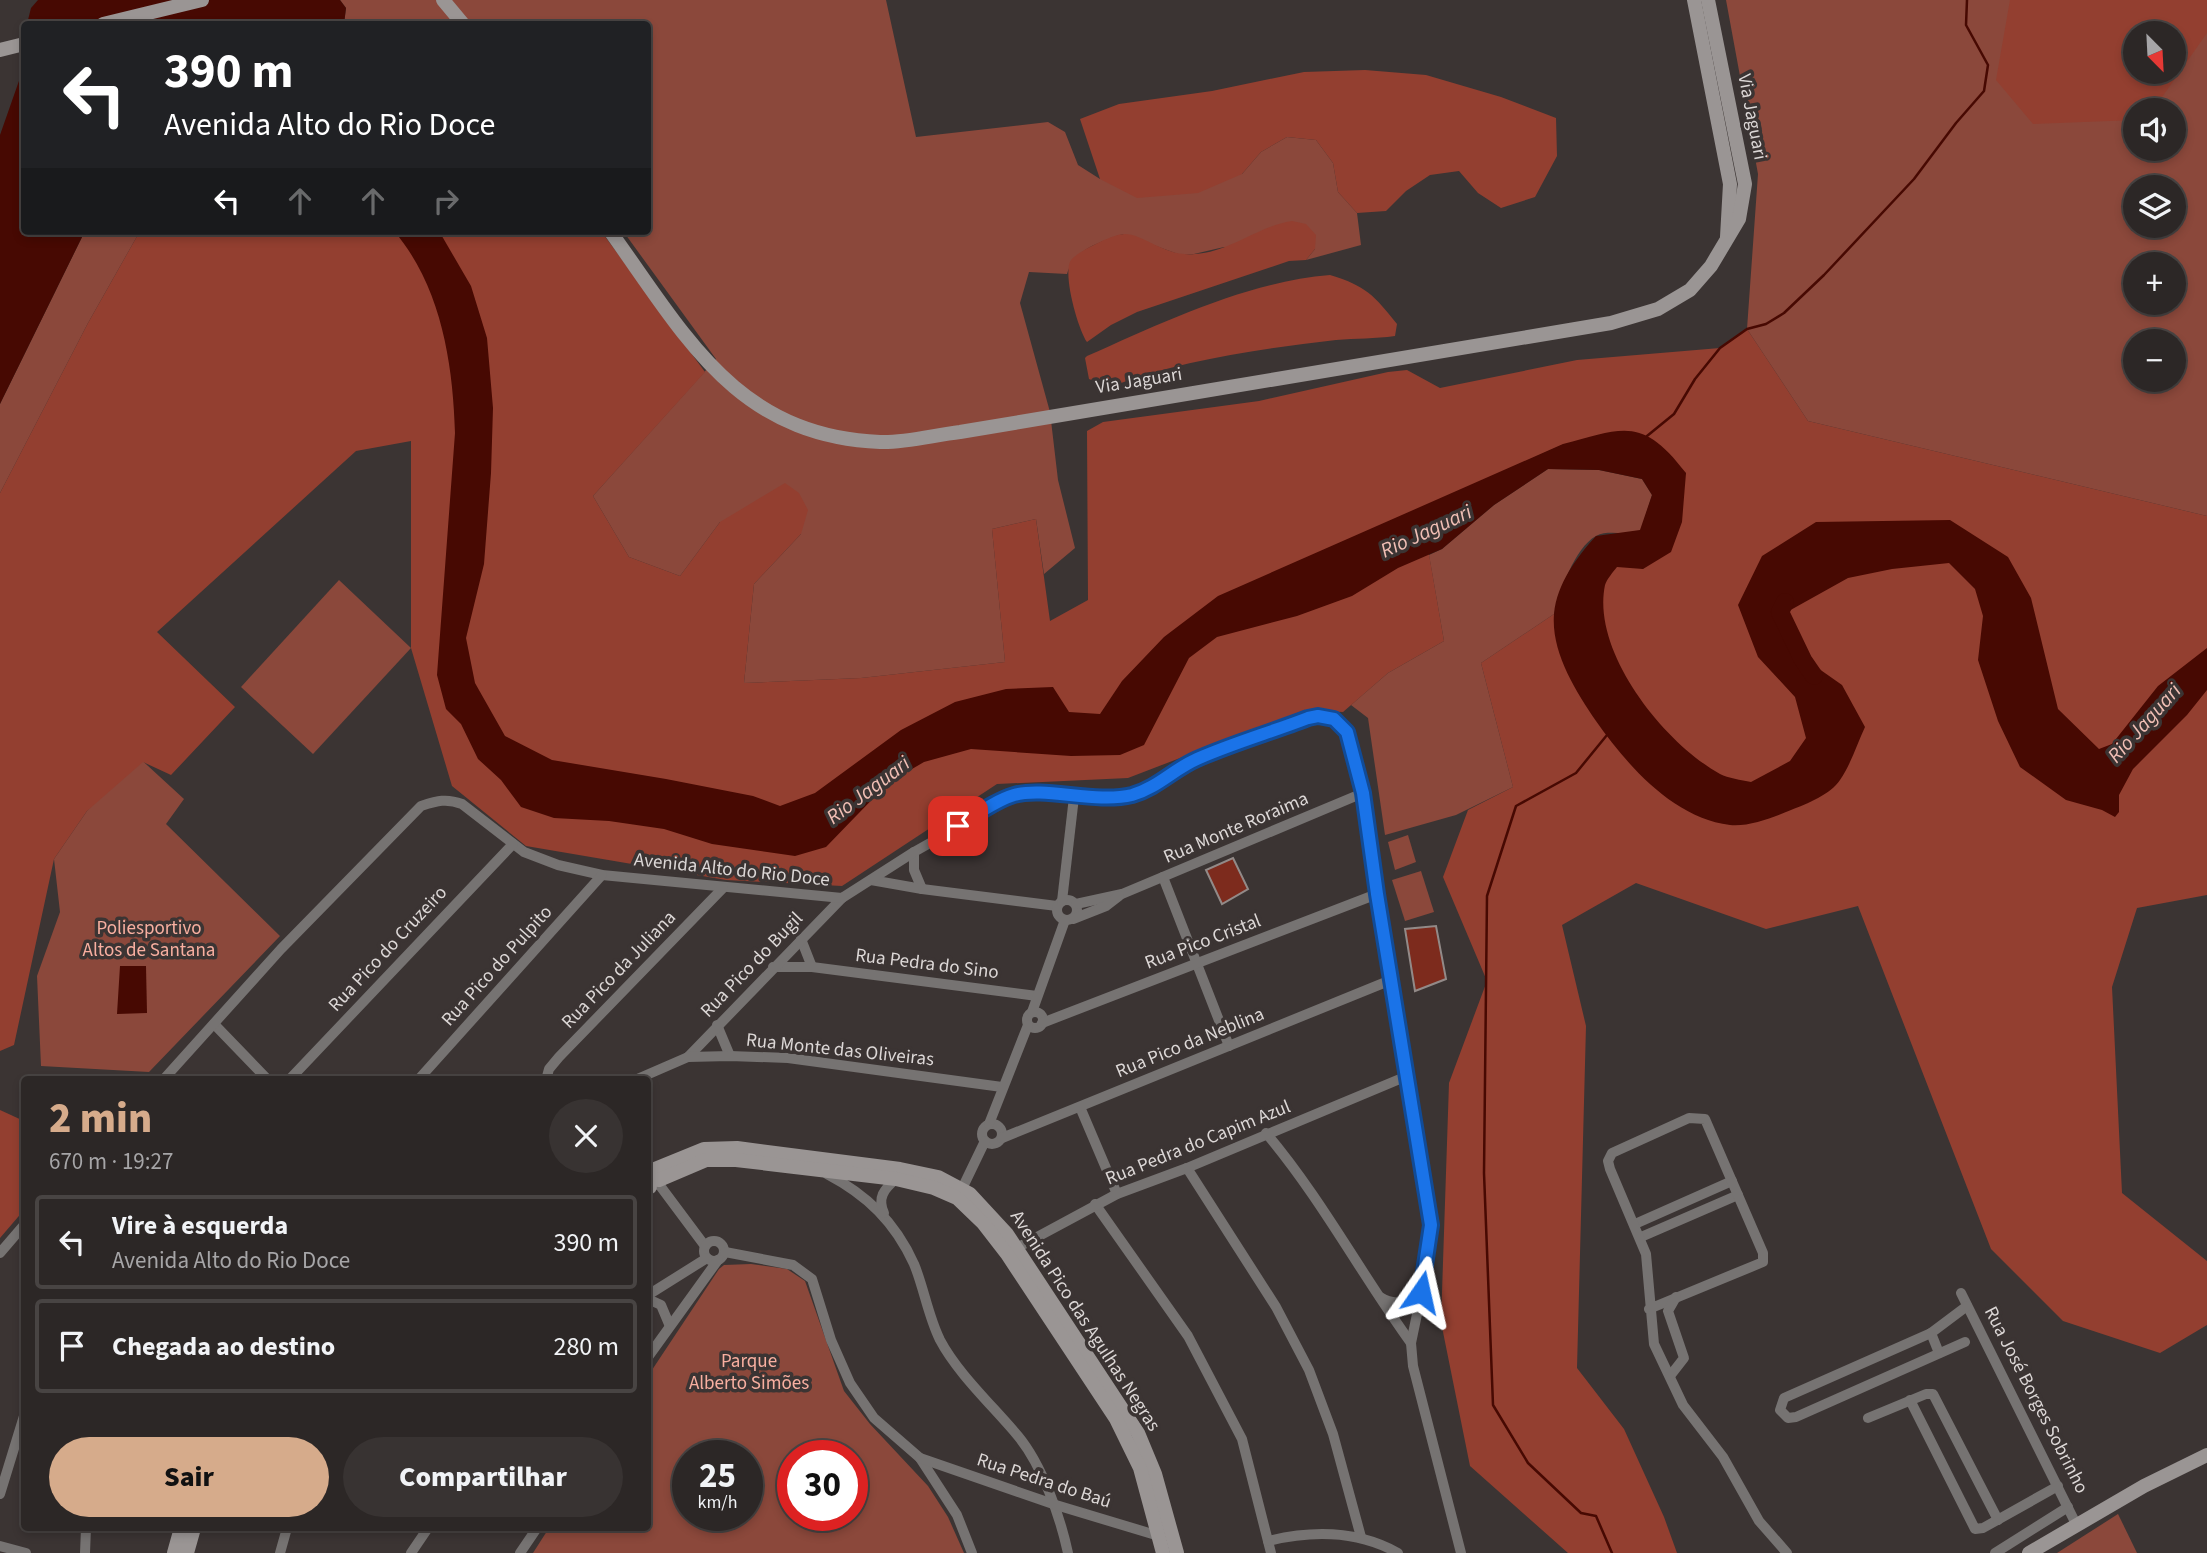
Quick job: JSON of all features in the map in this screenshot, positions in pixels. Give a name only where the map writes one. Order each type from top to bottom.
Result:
[{"type":"street","points":[[443,0],[460,21]]},
{"type":"street","name":"Via Jaguari","points":[[1694,0],[1730,184],[1727,238]]},
{"type":"street","name":"Via Jaguari","points":[[613,235],[706,363],[729,385],[783,421],[818,433],[881,442],[960,432],[1621,321],[1658,309],[1690,290],[1712,266],[1739,219],[1745,184],[1709,0]]},
{"type":"street","points":[[116,21],[200,1]]},
{"type":"street","points":[[0,50],[21,45]]},
{"type":"street","name":"Avenida Alto do Rio Doce","points":[[167,1076],[281,949],[422,806],[440,800],[462,804],[513,844],[539,858],[602,875],[842,898],[914,852],[1015,795],[1027,793],[1074,797],[1134,794],[1153,787],[1184,765],[1204,756],[1318,716],[1334,719],[1347,732],[1363,793],[1431,1225],[1411,1343],[1413,1366],[1459,1550]]},
{"type":"street","name":"Rua Monte Roraima","points":[[1076,904],[1122,894],[1363,793]]},
{"type":"street","points":[[1069,919],[1058,915],[1074,797]]},
{"type":"street","name":"Rua Pico do Cruzeiro","points":[[293,1076],[513,844]]},
{"type":"street","points":[[914,852],[914,870],[922,890]]},
{"type":"street","name":"Rua Pico do Pulpito","points":[[422,1076],[602,875]]},
{"type":"street","points":[[1163,877],[1229,1046]]},
{"type":"street","points":[[871,880],[922,890],[1059,903],[1067,899],[1076,904],[1077,911],[1069,919],[1032,1012],[1027,1017],[1028,1025],[989,1124],[982,1132],[994,1142]]},
{"type":"street","name":"Rua Pico da Juliana","points":[[547,1076],[549,1069],[559,1057],[723,888]]},
{"type":"street","name":"Rua Monte Roraima","points":[[1069,919],[1106,906],[1122,894]]},
{"type":"street","name":"Rua Pico Cristal","points":[[1042,1023],[1377,894]]},
{"type":"street","name":"Rua Pico do Bugil","points":[[688,1058],[842,898]]},
{"type":"street","points":[[801,939],[812,967]]},
{"type":"street","name":"Rua Pedra do Sino","points":[[773,967],[812,967],[1037,996]]},
{"type":"street","name":"Rua Pico da Neblina","points":[[994,1142],[1391,980]]},
{"type":"street","points":[[1028,1025],[1035,1028],[1042,1023],[1042,1015],[1032,1012]]},
{"type":"street","points":[[214,1024],[264,1076]]},
{"type":"street","points":[[717,1025],[730,1055]]},
{"type":"street","name":"Rua Monte das Oliveiras","points":[[645,1076],[688,1058],[730,1055],[788,1058],[1002,1087]]},
{"type":"street","name":"Rua Pedra do Capim Azul","points":[[1011,1250],[1117,1194],[1187,1168],[1407,1076]]},
{"type":"street","points":[[1080,1107],[1117,1194]]},
{"type":"street","points":[[1649,1309],[1763,1262],[1763,1253],[1705,1119],[1701,1117],[1689,1118],[1641,1138],[1612,1153],[1608,1161],[1646,1254],[1649,1309],[1654,1345],[1683,1405],[1723,1457],[1759,1521],[1787,1553]]},
{"type":"street","points":[[960,1194],[974,1167],[994,1142],[1001,1128],[996,1124],[989,1124]]},
{"type":"street","points":[[1266,1133],[1332,1221],[1377,1295],[1411,1343]]},
{"type":"street","name":"Avenida Pico das Agulhas Negras","points":[[651,1181],[704,1149],[737,1148],[900,1169],[938,1177],[993,1216],[1011,1250],[1123,1432],[1140,1468],[1163,1553]]},
{"type":"street","name":"Avenida Pico das Agulhas Negras","points":[[651,1181],[706,1160],[736,1160],[896,1179],[960,1194]]},
{"type":"street","points":[[1187,1168],[1276,1307],[1309,1370],[1333,1434],[1361,1537]]},
{"type":"street","points":[[823,1172],[854,1188],[886,1217]]},
{"type":"street","points":[[896,1179],[882,1194],[880,1204],[914,1263],[941,1341],[978,1390],[1021,1438],[1056,1505],[1068,1553]]},
{"type":"street","points":[[651,1181],[692,1227],[715,1258]]},
{"type":"street","points":[[1635,1224],[1732,1181]]},
{"type":"street","points":[[1641,1237],[1738,1195]]},
{"type":"street","points":[[1095,1204],[1188,1336],[1236,1429],[1271,1553]]},
{"type":"street","points":[[651,1352],[724,1246],[692,1227]]},
{"type":"street","points":[[0,1253],[21,1229]]},
{"type":"street","points":[[705,1246],[716,1240]]},
{"type":"street","name":"Avenida Pico das Agulhas Negras","points":[[1011,1250],[1138,1433],[1156,1474],[1177,1553]]},
{"type":"street","points":[[651,1295],[715,1258],[793,1265],[812,1279],[831,1340],[850,1383],[874,1418],[920,1458],[957,1514],[972,1553]]},
{"type":"street","points":[[1377,1295],[1389,1302],[1398,1303],[1408,1301],[1421,1292]]},
{"type":"street","name":"Rua José Borges Sobrinho","points":[[1961,1293],[2076,1524]]},
{"type":"street","points":[[1670,1376],[1684,1357],[1668,1311],[1676,1297]]},
{"type":"street","points":[[651,1299],[661,1305],[670,1324]]},
{"type":"street","points":[[1965,1342],[1796,1417],[1788,1418],[1780,1410],[1784,1398],[1931,1333],[1967,1306]]},
{"type":"street","points":[[1931,1333],[1940,1353]]},
{"type":"street","points":[[1868,1418],[1930,1393],[1937,1398],[1997,1520]]},
{"type":"street","points":[[1910,1401],[1975,1529],[1983,1528],[2058,1486]]},
{"type":"street","points":[[0,1494],[21,1426]]},
{"type":"street","name":"Rua José Borges Sobrinho","points":[[2029,1553],[2076,1524],[2207,1455]]},
{"type":"street","name":"Rua Pedra do Baú","points":[[920,1458],[1056,1505],[1159,1536]]},
{"type":"street","points":[[1995,1553],[2068,1507]]},
{"type":"street","points":[[85,1553],[86,1531]]},
{"type":"street","points":[[174,1553],[180,1531]]},
{"type":"street","points":[[187,1553],[193,1531]]},
{"type":"street","points":[[280,1553],[286,1531]]},
{"type":"street","points":[[411,1553],[426,1531]]},
{"type":"street","points":[[520,1553],[535,1531]]},
{"type":"street","points":[[1268,1541],[1289,1536],[1340,1533],[1381,1543],[1398,1553]]},
{"type":"street","points":[[0,1546],[26,1553]]},
{"type":"green space","points":[[340,0],[886,0],[916,137],[1048,122],[1065,132],[1078,165],[1100,179],[1242,174],[1261,152],[1287,137],[1316,140],[1333,163],[1338,192],[1357,213],[1361,245],[1306,260],[1315,249],[1224,247],[1194,254],[1178,254],[1123,234],[1082,252],[1070,265],[1067,274],[1029,272],[1020,303],[1050,412],[1058,480],[1075,548],[1044,574],[1036,519],[992,529],[1005,662],[861,678],[744,683],[754,584],[801,534],[720,522],[680,576],[629,557],[593,496],[716,359],[626,235],[651,235],[651,21],[344,21],[346,8]]},
{"type":"green space","points":[[1726,0],[2207,0],[2207,516],[1808,421],[1747,329],[1758,174]]},
{"type":"green space","points":[[83,235],[138,235],[88,323],[0,493],[0,404]]},
{"type":"green space","points":[[1548,469],[1599,470],[1642,479],[1652,495],[1641,530],[1601,534],[1588,542],[1569,571],[1554,614],[1481,663],[1513,787],[1456,815],[1385,835],[1368,718],[1351,705],[1388,673],[1444,641],[1429,555],[1442,549],[1494,505]]},
{"type":"green space","points":[[339,580],[411,648],[313,754],[241,687]]},
{"type":"green space","name":"Poliesportivo Altos de Santana","points":[[135,754],[184,799],[166,824],[280,936],[149,1072],[41,1066],[37,976],[60,912],[54,859],[87,811]]},
{"type":"green space","points":[[1408,835],[1416,862],[1395,870],[1388,842]]},
{"type":"green space","points":[[1421,871],[1434,912],[1405,921],[1392,880]]},
{"type":"green space","name":"Parque Alberto Simões","points":[[751,1264],[787,1269],[805,1281],[844,1391],[870,1424],[928,1486],[948,1517],[964,1553],[533,1553],[547,1531],[651,1531],[651,1371],[724,1265]]},
{"type":"green space","points":[[2118,1514],[2137,1553],[2057,1553]]},
{"type":"shaded area","points":[[2010,0],[2207,0],[2207,33],[2186,63],[2186,21],[2123,21],[2123,84],[2171,84],[2161,98],[2123,98],[2123,120],[2033,124],[1996,80]]},
{"type":"shaded area","points":[[1365,70],[1426,75],[1501,97],[1556,118],[1557,156],[1535,197],[1501,208],[1478,193],[1459,171],[1430,175],[1406,191],[1386,211],[1357,213],[1338,192],[1333,163],[1316,140],[1287,137],[1261,152],[1242,174],[1198,193],[1137,198],[1100,179],[1080,119],[1119,104],[1212,91],[1304,72]]},
{"type":"shaded area","points":[[1292,221],[1306,224],[1316,235],[1315,249],[1306,260],[1289,261],[1137,312],[1111,325],[1087,342],[1083,335],[1068,276],[1071,260],[1088,248],[1124,234],[1174,252],[1195,254],[1220,249],[1267,228]]},
{"type":"shaded area","points":[[138,235],[604,235],[705,372],[593,496],[629,557],[680,576],[720,522],[785,483],[799,493],[808,510],[801,534],[754,584],[744,683],[861,678],[1005,662],[992,529],[1036,519],[1050,621],[1088,600],[1087,431],[1103,422],[1259,401],[1388,372],[1407,370],[1440,388],[1577,360],[1720,348],[1747,329],[1808,421],[2207,516],[2207,895],[2137,908],[2112,987],[2122,1193],[2207,1261],[2207,1325],[2160,1353],[2063,1321],[1991,1249],[1858,906],[1766,929],[1636,883],[1562,925],[1586,1026],[1577,1368],[1624,1429],[1664,1517],[1677,1553],[1568,1553],[1470,1466],[1441,1322],[1449,1083],[1487,981],[1443,877],[1468,810],[1513,787],[1481,663],[1554,614],[1606,555],[1643,569],[1686,473],[1564,444],[1421,508],[1444,641],[1388,673],[1343,712],[1305,710],[1128,778],[997,784],[842,886],[726,880],[526,846],[452,786],[411,648],[411,441],[356,451],[157,632],[235,707],[171,775],[143,762],[87,811],[54,859],[14,1045],[0,1051],[0,493],[88,323]]},
{"type":"shaded area","points":[[1330,275],[1352,283],[1375,299],[1397,324],[1395,336],[1336,340],[1221,357],[1110,387],[1089,379],[1085,358],[1087,356],[1146,330],[1206,305],[1267,286]]},
{"type":"shaded area","points":[[0,1110],[21,1120],[21,1214],[0,1238]]},
{"type":"water","points":[[38,0],[340,0],[346,8],[344,21],[28,21],[31,8]]},
{"type":"water","points":[[21,66],[21,235],[83,235],[0,404],[0,135],[20,78]]},
{"type":"water","points":[[397,235],[441,235],[471,286],[487,338],[493,408],[491,473],[484,564],[466,638],[475,683],[505,736],[552,760],[753,796],[780,806],[815,793],[901,730],[955,702],[1006,689],[1053,687],[1069,712],[1100,714],[1122,681],[1164,637],[1218,596],[1563,444],[1618,431],[1632,431],[1657,442],[1686,473],[1682,522],[1671,552],[1643,569],[1617,567],[1605,585],[1604,611],[1609,638],[1620,666],[1655,718],[1698,760],[1720,774],[1751,782],[1790,761],[1806,738],[1795,697],[1758,657],[1738,605],[1762,556],[1816,522],[1950,520],[2008,557],[2031,598],[2058,709],[2099,749],[2112,744],[2158,686],[2207,648],[2207,690],[2187,715],[2133,769],[2119,795],[2119,812],[2115,817],[2102,810],[2066,800],[2020,767],[1998,721],[1978,660],[1983,616],[1975,589],[1949,563],[1892,569],[1848,578],[1787,612],[1783,637],[1795,652],[1842,685],[1865,727],[1844,774],[1825,794],[1769,818],[1737,825],[1709,820],[1671,801],[1653,787],[1622,755],[1580,697],[1556,642],[1556,603],[1575,562],[1596,536],[1640,530],[1652,495],[1642,479],[1599,470],[1548,469],[1494,505],[1442,549],[1398,568],[1352,596],[1297,616],[1217,637],[1189,658],[1144,745],[1120,755],[1071,756],[971,749],[924,762],[888,783],[826,847],[795,856],[712,844],[664,829],[609,821],[554,818],[521,807],[501,780],[478,759],[461,724],[446,709],[437,675],[455,433],[454,406],[441,326],[423,276]]},
{"type":"water","points":[[120,966],[146,966],[147,1013],[117,1014]]},
{"type":"building","points":[[1233,858],[1248,889],[1222,904],[1206,870]]},
{"type":"building","points":[[1436,926],[1446,979],[1415,991],[1405,929]]},
{"type":"waterway","points":[[1647,436],[1674,414],[1695,379],[1720,348],[1747,329],[1766,324],[1784,313],[1824,275],[1914,179],[1984,91],[1988,65],[1966,25],[1967,0]]},
{"type":"waterway","name":"Rio Jaguari","points":[[1785,602],[1780,612],[1803,660],[1814,676]]},
{"type":"waterway","points":[[1607,735],[1576,773],[1516,806],[1487,896],[1484,1173],[1493,1405],[1528,1463],[1581,1513],[1596,1516],[1612,1553]]},
{"type":"route","points":[[958,826],[1015,795],[1027,793],[1121,797],[1153,787],[1184,765],[1204,756],[1308,718],[1326,717],[1342,724],[1351,739],[1363,793],[1431,1225],[1421,1292]]}]
